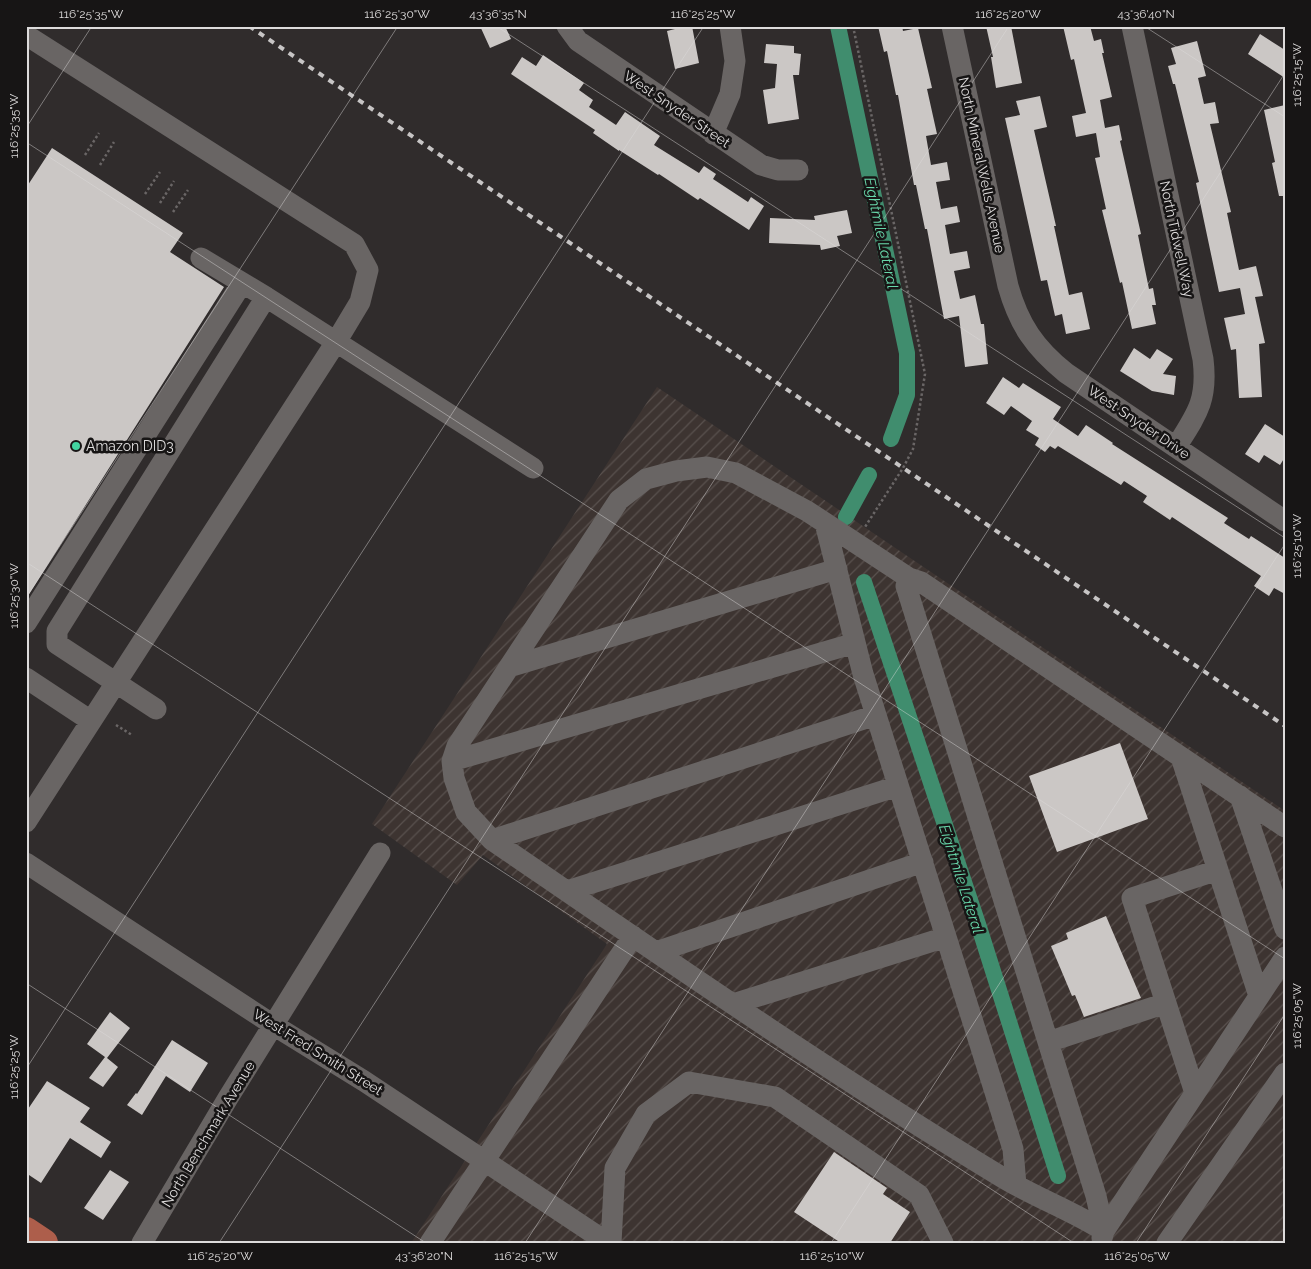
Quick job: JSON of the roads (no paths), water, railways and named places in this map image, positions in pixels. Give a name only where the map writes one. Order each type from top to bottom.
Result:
[{"type":"main road","points":[[26,1231],[44,1243]]},
{"type":"street","name":"West Snyder Street","points":[[567,26],[578,41],[761,165],[778,170],[798,170]]},
{"type":"street","points":[[713,134],[730,94],[735,61],[730,26]]},
{"type":"street","name":"North Mineral Wells Avenue","points":[[952,26],[1013,304]]},
{"type":"street","name":"North Tidwell Way","points":[[1132,26],[1203,359],[1205,377],[1203,395],[1198,412],[1176,447]]},
{"type":"street","points":[[26,36],[354,244],[368,270],[360,302],[336,342],[26,822]]},
{"type":"street","points":[[201,258],[266,297],[533,468]]},
{"type":"street","points":[[26,623],[242,283]]},
{"type":"street","points":[[156,709],[56,644],[57,631],[266,297]]},
{"type":"street","name":"West Snyder Drive","points":[[1013,304],[1029,336],[1052,362],[1285,520]]},
{"type":"street","points":[[1102,1237],[1082,1217],[1003,1178],[803,1052],[492,840],[466,812],[454,778],[452,761],[457,746],[619,500],[646,479],[676,470],[707,467],[736,473],[807,511],[909,578],[921,582],[1285,827]]},
{"type":"street","points":[[824,523],[876,715],[1013,1149],[1016,1184]]},
{"type":"street","points":[[509,667],[837,569]]},
{"type":"street","points":[[909,578],[906,586],[1096,1196],[1102,1237]]},
{"type":"street","points":[[452,761],[855,642]]},
{"type":"street","points":[[26,678],[91,721]]},
{"type":"street","points":[[492,840],[876,715]]},
{"type":"street","points":[[1181,756],[1259,996]]},
{"type":"street","points":[[567,892],[898,786]]},
{"type":"street","points":[[1240,796],[1285,929]]},
{"type":"street","name":"North Benchmark Avenue","points":[[142,1243],[228,1098],[380,853]]},
{"type":"street","points":[[656,952],[922,862]]},
{"type":"street","name":"West Fred Smith Street","points":[[26,863],[274,1026],[364,1080],[610,1243]]},
{"type":"street","points":[[1195,1093],[1132,898],[1218,870]]},
{"type":"street","points":[[430,1243],[633,936]]},
{"type":"street","points":[[733,1004],[946,937]]},
{"type":"street","points":[[1102,1237],[1285,957]]},
{"type":"street","points":[[1048,1042],[1166,1003]]},
{"type":"street","points":[[1166,1243],[1285,1073]]},
{"type":"street","points":[[610,1243],[615,1168],[646,1114],[689,1082],[775,1097],[919,1196],[943,1243]]},
{"type":"waterway","name":"Eightmile Lateral","points":[[838,26],[907,353],[907,395],[891,439]]},
{"type":"waterway","name":"Eightmile Lateral","points":[[846,517],[869,475]]},
{"type":"waterway","name":"Eightmile Lateral","points":[[864,582],[979,927],[1058,1176]]},
{"type":"railway","points":[[249,26],[1285,726]]},
{"type":"place","name":"Amazon DID3","points":[[76,446]]}]
